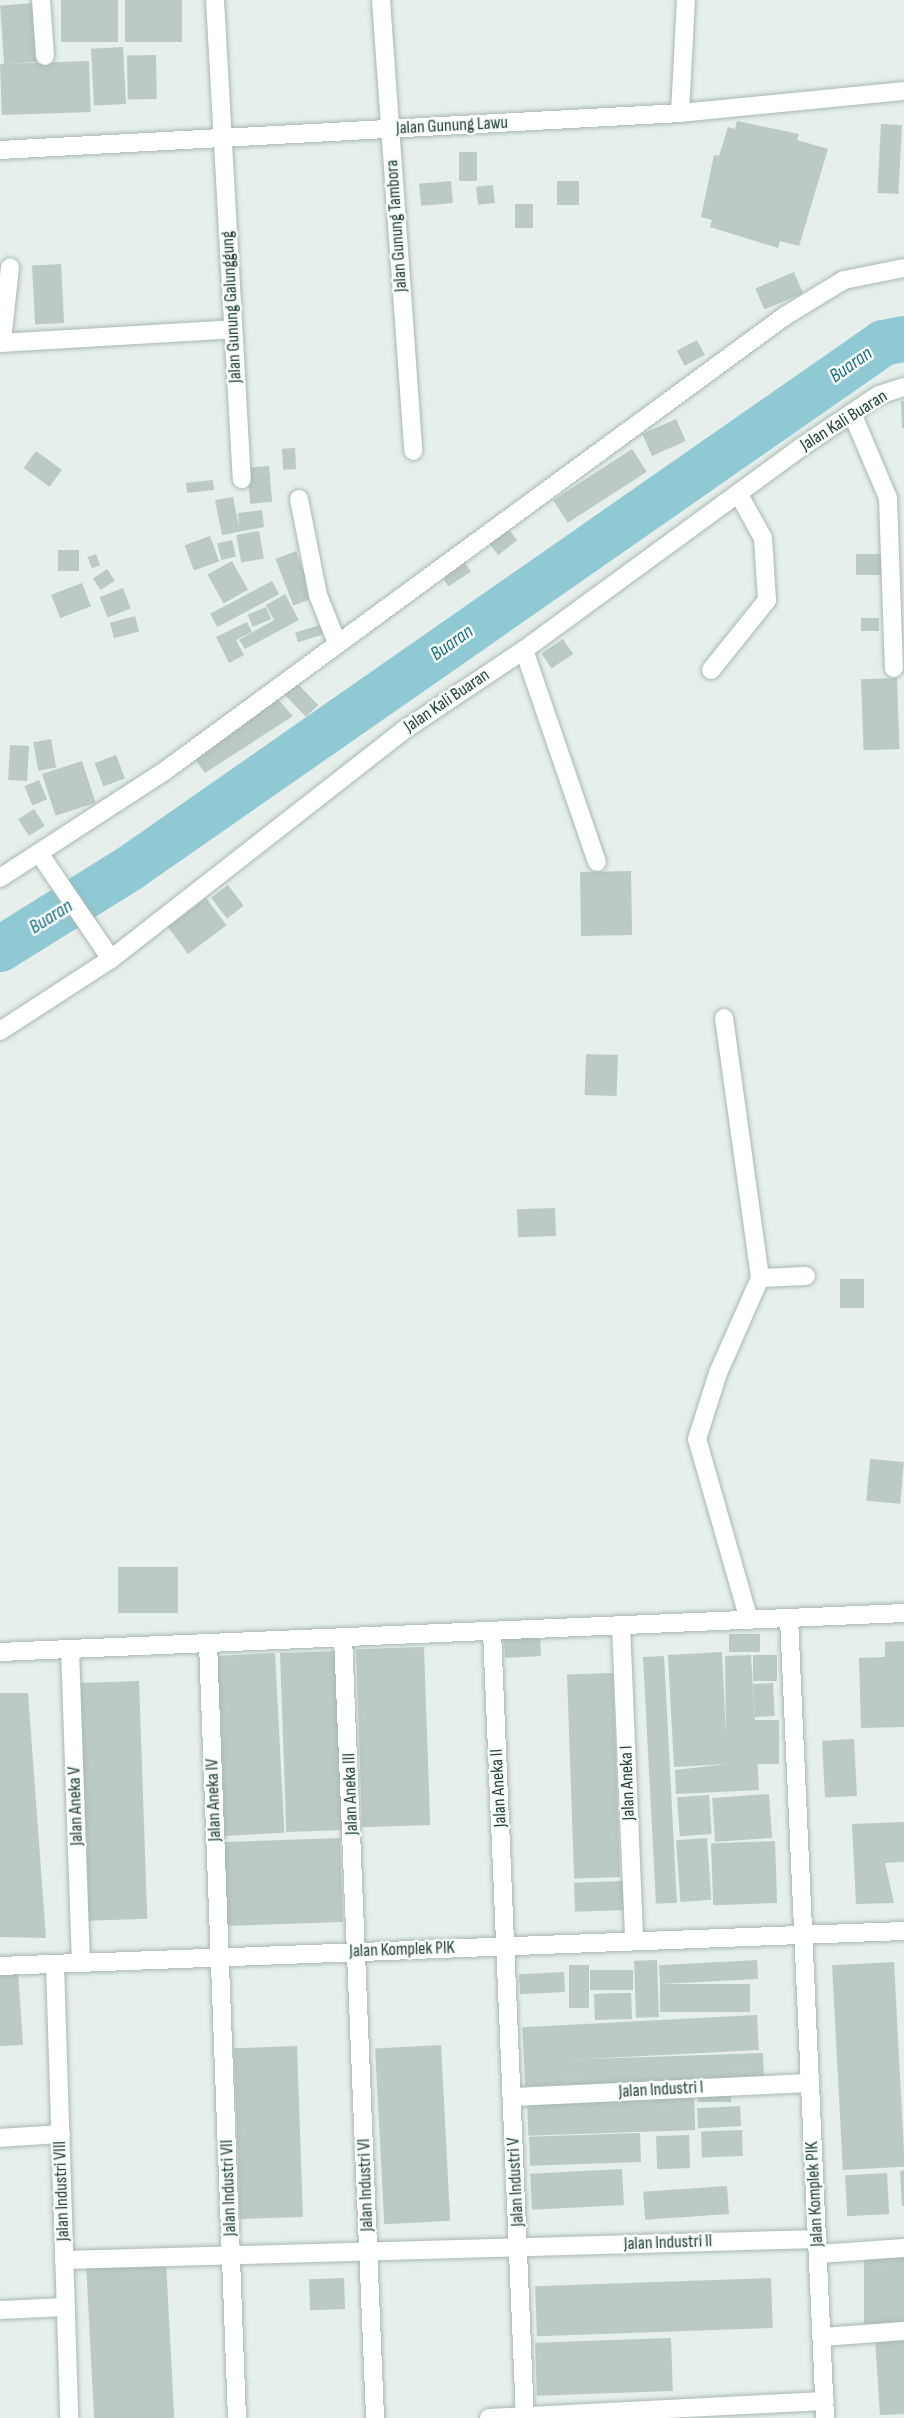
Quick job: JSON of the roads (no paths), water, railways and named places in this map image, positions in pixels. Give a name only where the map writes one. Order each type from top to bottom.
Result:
[{"type":"street","points":[[41,0],[45,56]]},
{"type":"street","name":"Jalan Gunung Galunggung","points":[[214,0],[242,479]]},
{"type":"street","name":"Jalan Gunung Tambora","points":[[381,0],[413,451]]},
{"type":"street","points":[[680,112],[686,0]]},
{"type":"street","name":"Jalan Gunung Lawu","points":[[0,150],[221,135],[390,129],[680,112],[904,91]]},
{"type":"street","points":[[10,267],[1,341],[233,329]]},
{"type":"street","points":[[0,878],[43,858],[166,770],[785,316],[844,280],[904,268]]},
{"type":"street","name":"Jalan Kali Buaran","points":[[0,1031],[404,730],[524,650],[738,493],[852,413],[904,387]]},
{"type":"street","points":[[852,413],[888,498],[894,668]]},
{"type":"street","points":[[711,669],[767,600],[763,538],[738,493]]},
{"type":"street","points":[[299,499],[318,595],[337,643]]},
{"type":"street","points":[[524,650],[597,862]]},
{"type":"street","points":[[43,858],[106,951]]},
{"type":"street","points":[[724,1018],[760,1278],[718,1373],[697,1438],[749,1620]]},
{"type":"street","points":[[760,1278],[806,1276]]},
{"type":"street","points":[[0,1652],[904,1613]]},
{"type":"street","name":"Jalan Komplek PIK","points":[[789,1618],[825,2410]]},
{"type":"street","name":"Jalan Aneka I","points":[[621,1625],[634,1941]]},
{"type":"street","name":"Jalan Aneka II","points":[[492,1631],[507,1946]]},
{"type":"street","name":"Jalan Aneka III","points":[[343,1637],[357,1952]]},
{"type":"street","name":"Jalan Aneka IV","points":[[208,1643],[220,1957]]},
{"type":"street","name":"Jalan Aneka V","points":[[70,1649],[81,1963]]},
{"type":"street","points":[[804,1935],[904,1931]]},
{"type":"street","name":"Jalan Komplek PIK","points":[[0,1966],[804,1935]]},
{"type":"street","name":"Jalan Industri V","points":[[507,1946],[525,2417]]},
{"type":"street","name":"Jalan Industri VI","points":[[357,1952],[375,2418]]},
{"type":"street","name":"Jalan Industri VII","points":[[220,1957],[237,2418]]},
{"type":"street","name":"Jalan Industri VIII","points":[[56,1964],[69,2418]]},
{"type":"street","name":"Jalan Industri I","points":[[513,2097],[810,2083]]},
{"type":"street","points":[[0,2138],[61,2134]]},
{"type":"street","points":[[64,2260],[519,2247]]},
{"type":"street","name":"Jalan Industri II","points":[[519,2247],[904,2247]]},
{"type":"street","points":[[0,2310],[66,2307]]},
{"type":"street","points":[[822,2337],[904,2331]]},
{"type":"street","points":[[489,2418],[825,2410]]},
{"type":"waterway","name":"Buaran","points":[[0,949],[130,868],[883,343],[904,339]]}]
